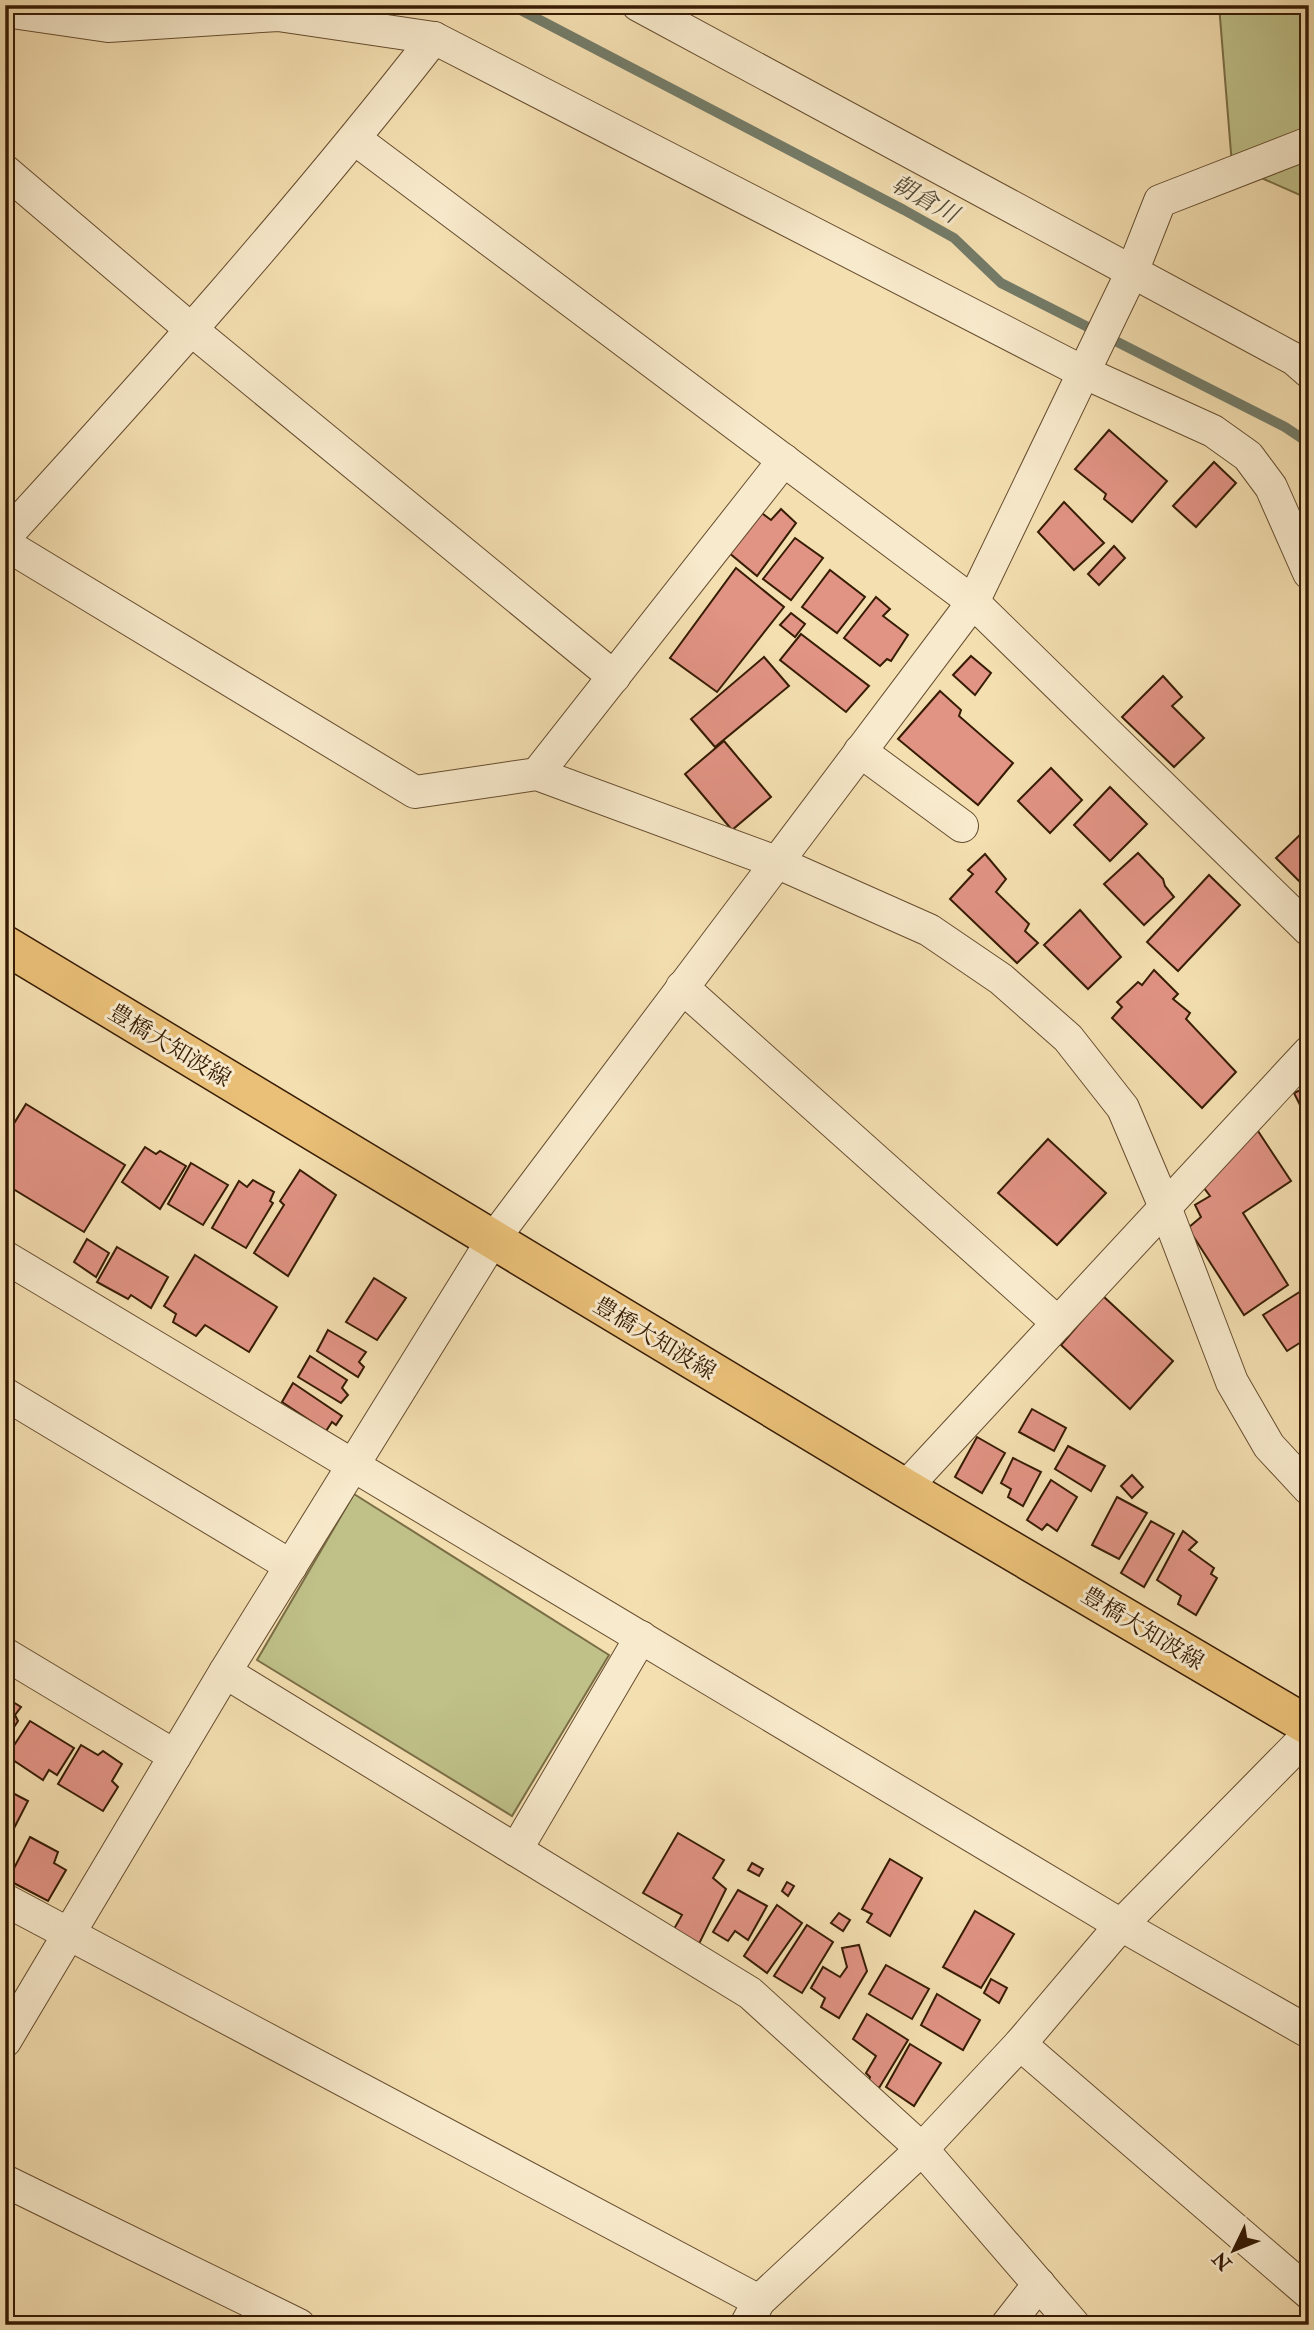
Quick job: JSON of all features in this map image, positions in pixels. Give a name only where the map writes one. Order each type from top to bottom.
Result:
[{"type":"main road","name":"豊橋大知波線","points":[[5,945],[492,1241],[1309,1726]]},
{"type":"street","points":[[638,5],[1126,283],[1294,359],[1309,372]]},
{"type":"street","points":[[5,12],[108,26],[278,15],[434,38],[1087,364],[1213,431],[1248,456],[1271,487],[1309,573]]},
{"type":"street","points":[[5,537],[193,331],[355,139],[434,38]]},
{"type":"street","points":[[355,139],[973,602],[1309,930]]},
{"type":"street","points":[[5,2041],[225,1672],[492,1241],[973,602],[1126,283],[1160,201],[1309,143]]},
{"type":"street","points":[[5,171],[193,331],[614,677]]},
{"type":"street","points":[[537,774],[784,460]]},
{"type":"street","points":[[5,544],[415,792],[537,774],[776,862],[929,930],[1020,996],[1068,1038],[1123,1108],[1165,1207],[1232,1382],[1269,1446],[1309,1489]]},
{"type":"street","points":[[860,751],[962,826]]},
{"type":"street","points":[[682,988],[1058,1323]]},
{"type":"street","points":[[905,1488],[1309,1052]]},
{"type":"street","points":[[5,1257],[1121,1925],[1309,2032]]},
{"type":"street","points":[[5,1394],[291,1566]]},
{"type":"street","points":[[516,1850],[641,1637]]},
{"type":"street","points":[[5,1654],[175,1756]]},
{"type":"street","points":[[225,1672],[750,1993],[922,2149],[1074,2325]]},
{"type":"street","points":[[5,1900],[753,2313],[922,2149],[1020,2044],[1121,1925],[1309,1734]]},
{"type":"street","points":[[1020,2044],[1309,2293]]},
{"type":"street","points":[[5,2181],[299,2325]]},
{"type":"street","points":[[1007,2325],[1039,2284]]},
{"type":"green space","points":[[1219,5],[1309,5],[1309,199],[1232,165]]},
{"type":"green space","points":[[354,1494],[609,1655],[512,1816],[257,1660]]},
{"type":"building","points":[[1109,430],[1167,481],[1132,522],[1104,499],[1106,494],[1075,469]]},
{"type":"building","points":[[1214,462],[1236,483],[1196,527],[1173,506]]},
{"type":"building","points":[[1064,502],[1104,543],[1074,570],[1038,532]]},
{"type":"building","points":[[781,509],[796,523],[757,576],[728,552],[759,511],[771,520]]},
{"type":"building","points":[[795,538],[823,558],[791,600],[763,579]]},
{"type":"building","points":[[1114,546],[1125,558],[1099,585],[1088,574]]},
{"type":"building","points":[[736,568],[784,607],[717,692],[670,658]]},
{"type":"building","points":[[830,570],[865,597],[837,633],[802,607]]},
{"type":"building","points":[[876,597],[890,609],[883,616],[908,635],[891,661],[887,659],[880,666],[844,638]]},
{"type":"building","points":[[791,613],[805,624],[795,637],[780,625]]},
{"type":"building","points":[[801,634],[869,686],[846,712],[780,660]]},
{"type":"building","points":[[971,656],[991,673],[975,695],[953,675]]},
{"type":"building","points":[[764,657],[789,686],[715,747],[691,719]]},
{"type":"building","points":[[1163,676],[1182,697],[1172,706],[1204,738],[1174,767],[1122,717]]},
{"type":"building","points":[[940,691],[961,710],[959,716],[1013,763],[978,805],[898,739]]},
{"type":"building","points":[[724,741],[771,797],[732,830],[685,774]]},
{"type":"building","points":[[1051,768],[1082,800],[1050,833],[1018,801]]},
{"type":"building","points":[[1110,787],[1147,824],[1110,861],[1074,825]]},
{"type":"building","points":[[1309,826],[1309,878],[1303,885],[1276,858]]},
{"type":"building","points":[[1138,853],[1163,879],[1174,897],[1144,925],[1104,884]]},
{"type":"building","points":[[985,854],[1006,879],[996,892],[1029,924],[1025,931],[1038,943],[1017,963],[950,899],[973,874],[968,870]]},
{"type":"building","points":[[1209,875],[1240,905],[1178,971],[1147,942]]},
{"type":"building","points":[[1080,910],[1121,957],[1088,989],[1044,945]]},
{"type":"building","points":[[1154,970],[1178,994],[1173,999],[1190,1013],[1186,1019],[1236,1072],[1202,1108],[1112,1018],[1122,1007],[1117,1002],[1138,982],[1142,985]]},
{"type":"building","points":[[1309,1086],[1309,1123],[1294,1093]]},
{"type":"building","points":[[26,1104],[125,1165],[84,1232],[5,1184],[5,1138]]},
{"type":"building","points":[[1256,1128],[1291,1181],[1243,1213],[1288,1285],[1244,1315],[1188,1228],[1201,1217],[1195,1205],[1210,1196],[1204,1188]]},
{"type":"building","points":[[1048,1139],[1106,1193],[1057,1245],[998,1193]]},
{"type":"building","points":[[145,1147],[156,1154],[160,1151],[186,1166],[160,1209],[122,1182]]},
{"type":"building","points":[[191,1163],[228,1185],[203,1225],[168,1204]]},
{"type":"building","points":[[300,1170],[336,1195],[288,1276],[254,1253],[284,1205],[280,1201]]},
{"type":"building","points":[[253,1180],[274,1192],[270,1201],[273,1203],[246,1248],[212,1228],[239,1181],[247,1187]]},
{"type":"building","points":[[87,1239],[109,1253],[96,1277],[74,1262]]},
{"type":"building","points":[[117,1247],[168,1277],[151,1308],[131,1295],[128,1299],[97,1282]]},
{"type":"building","points":[[195,1255],[277,1307],[249,1352],[205,1325],[196,1336],[173,1322],[176,1314],[164,1306]]},
{"type":"building","points":[[374,1278],[406,1298],[377,1340],[346,1322]]},
{"type":"building","points":[[1309,1286],[1309,1337],[1287,1351],[1263,1315]]},
{"type":"building","points":[[1103,1296],[1173,1361],[1130,1409],[1061,1345]]},
{"type":"building","points":[[328,1330],[366,1352],[359,1362],[364,1367],[358,1377],[317,1351]]},
{"type":"building","points":[[310,1356],[347,1380],[342,1388],[348,1395],[341,1403],[298,1377]]},
{"type":"building","points":[[293,1383],[342,1416],[336,1425],[332,1422],[326,1431],[282,1402]]},
{"type":"building","points":[[1032,1409],[1066,1428],[1054,1451],[1019,1432]]},
{"type":"building","points":[[977,1437],[1005,1453],[982,1493],[955,1477]]},
{"type":"building","points":[[1068,1446],[1105,1466],[1091,1491],[1055,1469]]},
{"type":"building","points":[[1013,1458],[1041,1472],[1023,1506],[1008,1497],[1011,1489],[1001,1483]]},
{"type":"building","points":[[1132,1475],[1143,1487],[1132,1498],[1121,1486]]},
{"type":"building","points":[[1051,1480],[1077,1497],[1057,1531],[1047,1524],[1042,1530],[1027,1520]]},
{"type":"building","points":[[1117,1497],[1147,1513],[1119,1559],[1092,1545]]},
{"type":"building","points":[[1151,1521],[1174,1534],[1144,1587],[1121,1573]]},
{"type":"building","points":[[1183,1531],[1197,1542],[1189,1550],[1214,1568],[1211,1574],[1217,1578],[1196,1615],[1178,1604],[1181,1596],[1157,1580]]},
{"type":"building","points":[[5,1697],[21,1707],[15,1715],[18,1721],[5,1741]]},
{"type":"building","points":[[30,1721],[74,1748],[57,1775],[49,1770],[43,1780],[7,1756]]},
{"type":"building","points":[[81,1745],[98,1755],[103,1751],[122,1764],[112,1781],[118,1787],[103,1811],[58,1784]]},
{"type":"building","points":[[5,1789],[28,1801],[9,1838],[5,1837]]},
{"type":"building","points":[[678,1833],[724,1860],[713,1878],[726,1889],[696,1950],[670,1936],[682,1915],[643,1893]]},
{"type":"building","points":[[30,1837],[58,1852],[54,1863],[66,1870],[48,1901],[8,1880]]},
{"type":"building","points":[[890,1859],[922,1878],[890,1936],[867,1922],[872,1914],[862,1909]]},
{"type":"building","points":[[752,1863],[763,1869],[759,1876],[748,1870]]},
{"type":"building","points":[[787,1882],[794,1886],[788,1896],[782,1891]]},
{"type":"building","points":[[738,1890],[767,1906],[748,1940],[735,1931],[728,1941],[713,1932]]},
{"type":"building","points":[[777,1905],[802,1923],[767,1973],[744,1956]]},
{"type":"building","points":[[975,1911],[1014,1934],[981,1988],[943,1967]]},
{"type":"building","points":[[839,1913],[850,1920],[843,1931],[831,1923]]},
{"type":"building","points":[[807,1925],[833,1942],[802,1993],[774,1976]]},
{"type":"building","points":[[859,1945],[867,1971],[839,2018],[821,2007],[825,1998],[811,1988],[823,1967],[840,1977],[847,1967],[842,1948]]},
{"type":"building","points":[[886,1965],[929,1989],[912,2019],[869,1994]]},
{"type":"building","points":[[991,1979],[1007,1988],[999,2003],[984,1993]]},
{"type":"building","points":[[937,1994],[980,2020],[963,2050],[921,2025]]},
{"type":"building","points":[[867,2014],[908,2040],[879,2088],[868,2083],[870,2077],[866,2073],[876,2056],[853,2039]]},
{"type":"building","points":[[910,2044],[941,2063],[914,2106],[886,2087]]},
{"type":"waterway","name":"朝倉川","points":[[511,5],[904,210],[954,238],[1001,283],[1285,427],[1309,443]]}]
